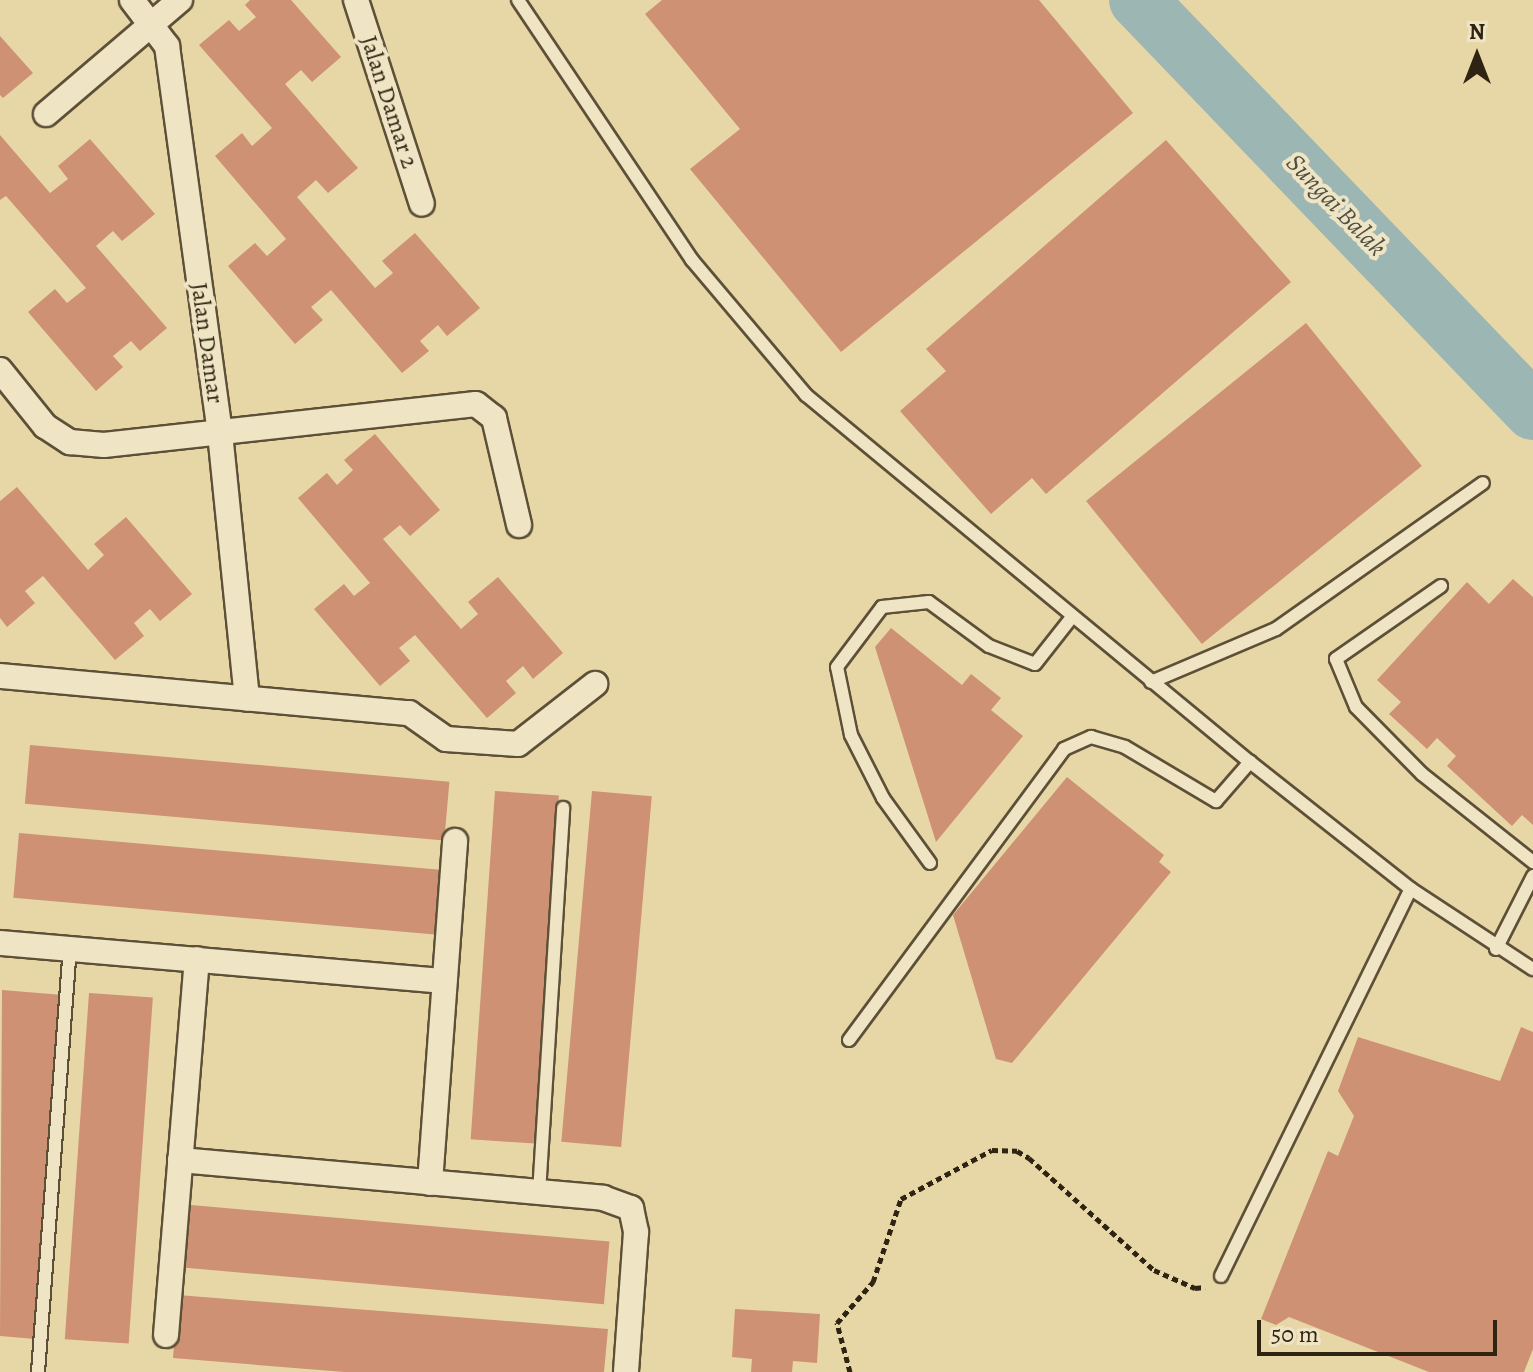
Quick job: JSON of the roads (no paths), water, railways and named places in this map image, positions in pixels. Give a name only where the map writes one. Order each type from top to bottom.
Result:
[{"type":"street","name":"Jalan Damar","points":[[132,0],[167,46],[220,433],[247,699]]},
{"type":"street","points":[[46,114],[180,0]]},
{"type":"street","name":"Jalan Damar 2","points":[[356,0],[422,204]]},
{"type":"street","points":[[0,370],[45,426],[70,442],[104,445],[476,404],[494,418],[519,525]]},
{"type":"street","points":[[0,676],[409,713],[446,739],[518,744],[595,684]]},
{"type":"street","points":[[430,1183],[455,841]]},
{"type":"street","points":[[0,943],[444,981]]},
{"type":"street","points":[[166,1335],[197,959]]},
{"type":"street","points":[[180,1160],[603,1198],[631,1208],[636,1232],[626,1372]]},
{"type":"lane","points":[[518,0],[692,260],[806,395],[1250,762],[1411,889],[1496,949],[1533,969]]},
{"type":"lane","points":[[1151,682],[1276,629],[1483,483]]},
{"type":"lane","points":[[1441,586],[1336,659],[1356,707],[1422,774],[1533,862]]},
{"type":"lane","points":[[930,863],[883,798],[851,735],[837,667],[882,607],[929,602],[989,646],[1035,664],[1072,617]]},
{"type":"lane","points":[[849,1040],[1064,749],[1091,737],[1125,747],[1216,801],[1250,762]]},
{"type":"lane","points":[[539,1193],[563,808]]},
{"type":"lane","points":[[1496,949],[1533,876]]},
{"type":"lane","points":[[1221,1276],[1411,889]]},
{"type":"lane","points":[[38,1372],[70,949]]},
{"type":"waterway","name":"Sungai Balak","points":[[1138,0],[1533,411]]}]
